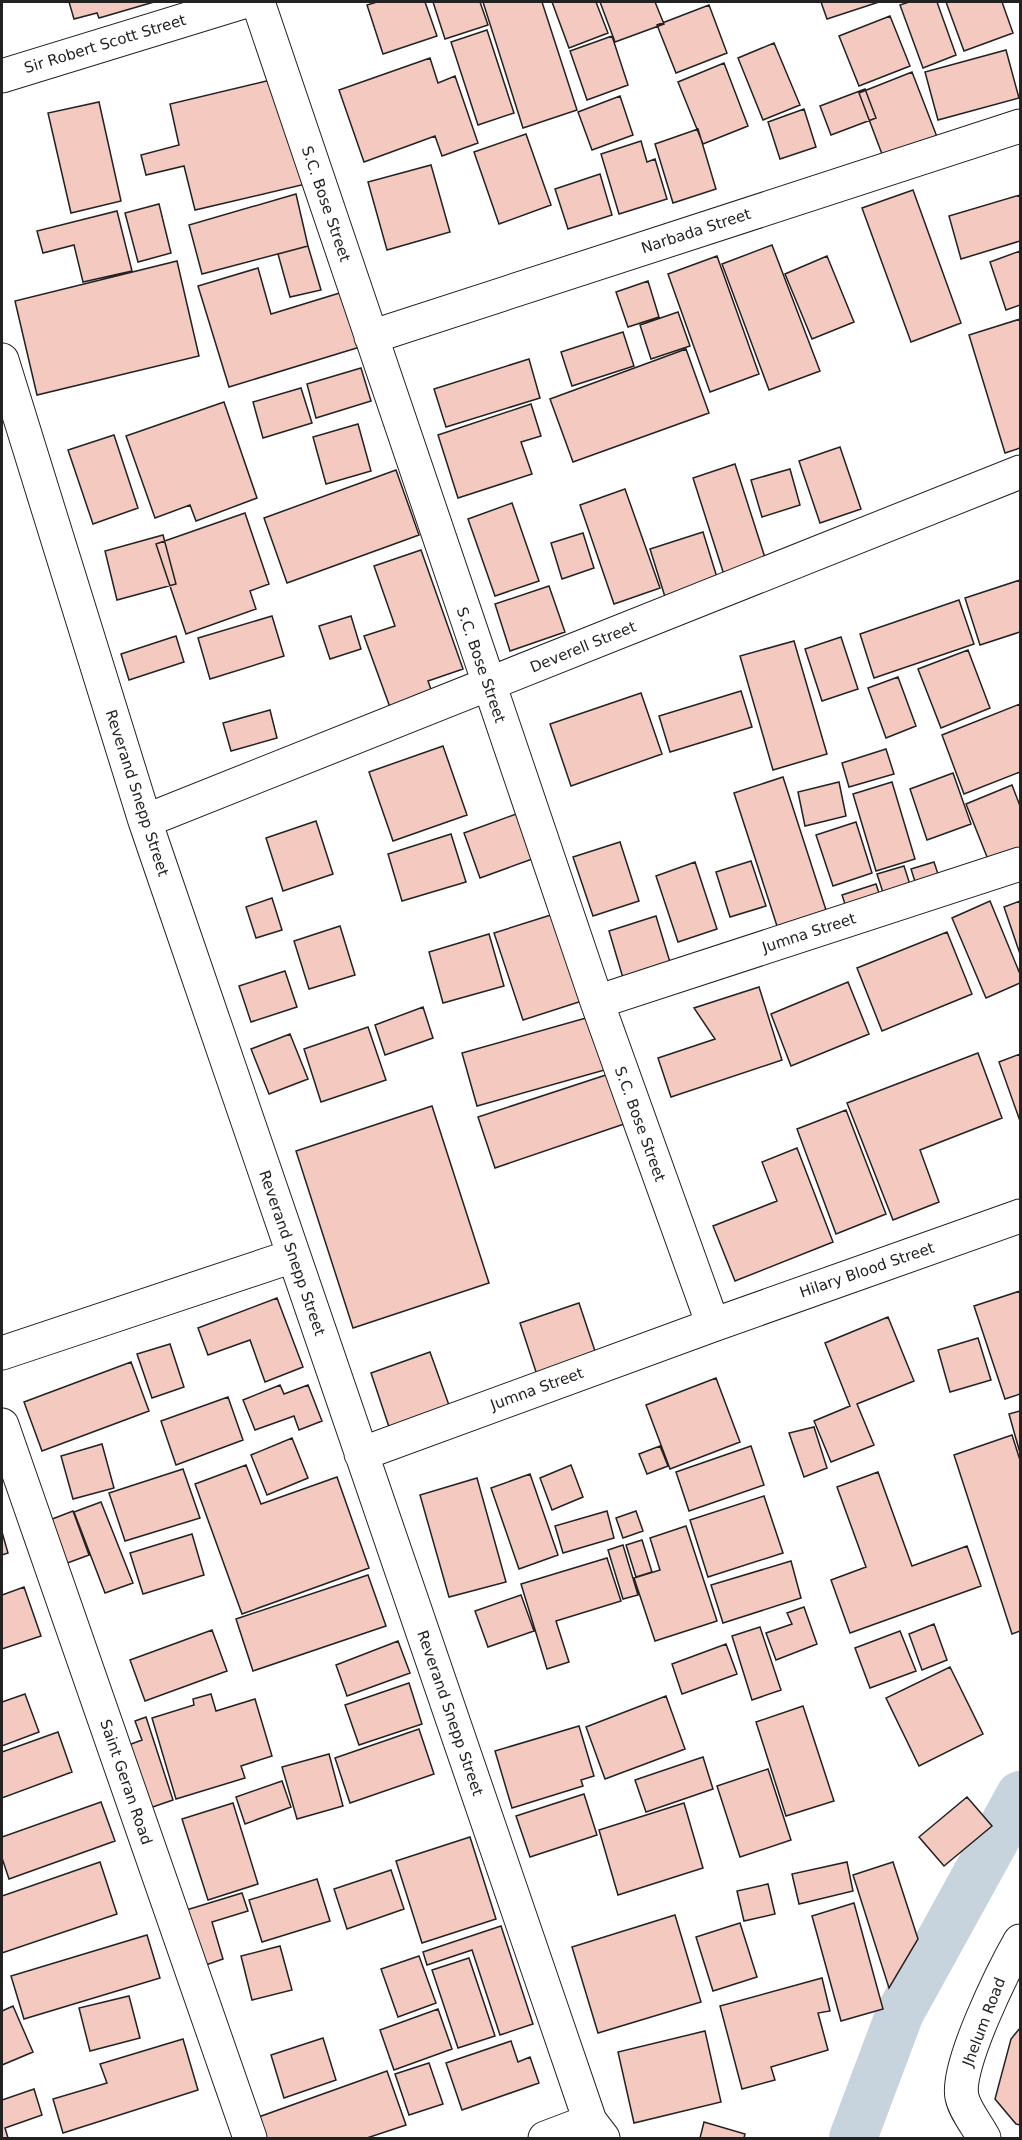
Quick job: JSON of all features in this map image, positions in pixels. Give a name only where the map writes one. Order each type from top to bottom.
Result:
[{"type":"street","name":"Sir Robert Scott Street","points":[[2,76],[243,2]]},
{"type":"street","name":"S.C. Bose Street","points":[[258,2],[597,1002],[713,1324]]},
{"type":"street","name":"Narbada Street","points":[[371,337],[1020,126]]},
{"type":"street","name":"Reverand Snepp Street","points":[[2,360],[145,821],[361,1454],[596,2130]]},
{"type":"street","name":"Deverell Street","points":[[145,821],[1020,472]]},
{"type":"street","name":"Jumna Street","points":[[597,1002],[1020,864]]},
{"type":"street","name":"Hilary Blood Street","points":[[713,1324],[1020,1216]]},
{"type":"street","points":[[2,1353],[293,1256]]},
{"type":"street","name":"Jumna Street","points":[[361,1454],[713,1324]]},
{"type":"street","name":"Saint Geran Road","points":[[2,1425],[250,2139]]},
{"type":"street","name":"Jhelum Road","points":[[984,2139],[962,2097],[967,2059],[1015,1959]]},
{"type":"street","points":[[545,2139],[596,2130]]},
{"type":"building","points":[[69,2],[154,2],[99,18],[97,13],[74,19]]},
{"type":"building","points":[[377,2],[425,2],[437,36],[383,54],[367,5]]},
{"type":"building","points":[[433,2],[480,2],[488,25],[445,39]]},
{"type":"building","points":[[483,2],[542,2],[577,110],[523,128]]},
{"type":"building","points":[[552,2],[596,2],[608,33],[569,48]]},
{"type":"building","points":[[600,2],[655,2],[664,24],[615,42]]},
{"type":"building","points":[[821,2],[879,2],[827,19]]},
{"type":"building","points":[[909,2],[937,2],[956,55],[923,68],[900,5]]},
{"type":"building","points":[[946,2],[1002,2],[1013,33],[964,51]]},
{"type":"building","points":[[709,5],[727,53],[676,73],[657,25]]},
{"type":"building","points":[[890,16],[910,66],[859,86],[839,36]]},
{"type":"building","points":[[487,30],[514,113],[478,125],[451,42]]},
{"type":"building","points":[[612,36],[628,85],[587,100],[570,51]]},
{"type":"building","points":[[774,43],[800,105],[763,120],[738,58]]},
{"type":"building","points":[[1006,50],[1019,98],[938,120],[925,72]]},
{"type":"building","points":[[430,58],[438,83],[455,76],[478,143],[442,156],[435,136],[364,162],[339,90]]},
{"type":"building","points":[[724,63],[748,126],[703,144],[678,82]]},
{"type":"building","points":[[912,72],[939,142],[885,162],[859,93]]},
{"type":"building","points":[[275,79],[310,183],[195,210],[184,166],[146,175],[141,155],[179,145],[170,104]]},
{"type":"building","points":[[865,89],[876,118],[831,135],[820,106]]},
{"type":"building","points":[[620,96],[633,135],[592,150],[578,112]]},
{"type":"building","points":[[99,102],[121,201],[71,213],[48,113]]},
{"type":"building","points":[[804,109],[816,147],[780,159],[768,122]]},
{"type":"building","points":[[698,129],[716,189],[673,203],[655,144]]},
{"type":"building","points":[[526,134],[551,205],[499,224],[474,152]]},
{"type":"building","points":[[641,141],[647,162],[655,159],[667,199],[619,214],[601,154]]},
{"type":"building","points":[[431,165],[450,232],[387,250],[368,182]]},
{"type":"building","points":[[600,174],[612,215],[568,229],[555,189]]},
{"type":"building","points":[[913,190],[961,323],[911,342],[862,208]]},
{"type":"building","points":[[296,194],[308,246],[202,274],[189,225]]},
{"type":"building","points":[[1020,195],[1020,241],[961,259],[949,216]]},
{"type":"building","points":[[159,204],[171,253],[138,262],[125,213]]},
{"type":"building","points":[[117,211],[132,271],[83,282],[74,245],[43,253],[37,231]]},
{"type":"building","points":[[772,245],[820,371],[769,390],[722,264]]},
{"type":"building","points":[[308,246],[321,290],[290,297],[278,254]]},
{"type":"building","points":[[1020,251],[1020,305],[1006,310],[990,262]]},
{"type":"building","points":[[717,256],[759,374],[710,392],[668,274]]},
{"type":"building","points":[[827,256],[854,322],[812,339],[785,274]]},
{"type":"building","points":[[177,261],[199,356],[37,395],[15,301]]},
{"type":"building","points":[[258,268],[271,314],[343,292],[360,347],[229,387],[198,286]]},
{"type":"building","points":[[648,281],[659,317],[628,327],[616,292]]},
{"type":"building","points":[[678,312],[690,346],[651,359],[640,325]]},
{"type":"building","points":[[1020,319],[1020,448],[1005,453],[969,335]]},
{"type":"building","points":[[623,332],[634,366],[572,386],[561,352]]},
{"type":"building","points":[[686,349],[709,413],[573,462],[550,399]]},
{"type":"building","points":[[529,359],[540,398],[446,427],[434,389]]},
{"type":"building","points":[[361,368],[371,401],[316,418],[307,384]]},
{"type":"building","points":[[301,388],[312,423],[263,438],[253,402]]},
{"type":"building","points":[[224,402],[257,498],[196,521],[190,505],[155,518],[126,436]]},
{"type":"building","points":[[531,404],[541,436],[521,442],[532,474],[458,498],[438,435]]},
{"type":"building","points":[[358,424],[371,471],[326,484],[313,437]]},
{"type":"building","points":[[114,435],[138,508],[93,524],[68,450]]},
{"type":"building","points":[[840,447],[861,509],[820,523],[799,461]]},
{"type":"building","points":[[735,464],[768,567],[726,581],[693,478]]},
{"type":"building","points":[[790,469],[800,505],[762,517],[751,480]]},
{"type":"building","points":[[396,470],[419,535],[287,583],[264,518]]},
{"type":"building","points":[[625,489],[660,588],[614,604],[580,505]]},
{"type":"building","points":[[512,503],[539,581],[495,596],[468,519]]},
{"type":"building","points":[[245,513],[269,584],[250,591],[256,609],[186,634],[156,544]]},
{"type":"building","points":[[703,532],[719,584],[666,600],[650,549]]},
{"type":"building","points":[[583,533],[594,568],[562,579],[551,543]]},
{"type":"building","points":[[163,535],[176,584],[117,600],[105,551]]},
{"type":"building","points":[[421,550],[463,669],[428,681],[433,695],[391,710],[364,636],[395,626],[374,566]]},
{"type":"building","points":[[1020,580],[1020,632],[980,645],[965,598]]},
{"type":"building","points":[[549,586],[565,632],[510,651],[495,604]]},
{"type":"building","points":[[959,600],[974,644],[874,678],[860,634]]},
{"type":"building","points":[[272,616],[284,656],[210,679],[198,638]]},
{"type":"building","points":[[351,616],[361,649],[330,659],[319,626]]},
{"type":"building","points":[[176,636],[184,662],[129,680],[121,654]]},
{"type":"building","points":[[841,637],[858,689],[822,701],[805,649]]},
{"type":"building","points":[[794,641],[827,754],[773,770],[740,656]]},
{"type":"building","points":[[968,650],[990,708],[941,728],[918,669]]},
{"type":"building","points":[[898,677],[916,726],[886,738],[868,688]]},
{"type":"building","points":[[741,691],[752,727],[670,752],[659,716]]},
{"type":"building","points":[[641,693],[662,754],[571,786],[550,724]]},
{"type":"building","points":[[1020,704],[1020,772],[964,794],[942,735]]},
{"type":"building","points":[[270,710],[277,738],[231,751],[223,723]]},
{"type":"building","points":[[443,746],[467,815],[393,841],[369,772]]},
{"type":"building","points":[[886,749],[894,774],[849,787],[842,763]]},
{"type":"building","points":[[953,773],[971,824],[927,840],[910,789]]},
{"type":"building","points":[[783,777],[826,910],[777,926],[734,793]]},
{"type":"building","points":[[839,782],[846,816],[805,826],[798,792]]},
{"type":"building","points":[[892,782],[915,859],[876,871],[853,794]]},
{"type":"building","points":[[1012,785],[1020,806],[1020,855],[991,867],[966,804]]},
{"type":"building","points":[[519,813],[535,858],[480,878],[464,833]]},
{"type":"building","points":[[316,821],[333,874],[283,891],[266,838]]},
{"type":"building","points":[[856,822],[872,873],[833,886],[816,835]]},
{"type":"building","points":[[451,834],[466,882],[402,901],[388,854]]},
{"type":"building","points":[[620,842],[639,901],[593,916],[573,857]]},
{"type":"building","points":[[751,861],[766,906],[730,917],[716,872]]},
{"type":"building","points":[[695,862],[717,929],[678,942],[656,876]]},
{"type":"building","points":[[934,862],[941,883],[918,891],[911,869]]},
{"type":"building","points":[[904,866],[913,894],[886,902],[877,874]]},
{"type":"building","points":[[876,884],[882,902],[848,913],[842,895]]},
{"type":"building","points":[[272,898],[282,930],[256,938],[246,907]]},
{"type":"building","points":[[990,901],[1020,974],[1020,983],[986,998],[952,918]]},
{"type":"building","points":[[1020,901],[1020,954],[1004,907]]},
{"type":"building","points":[[554,914],[582,1001],[523,1020],[494,933]]},
{"type":"building","points":[[656,916],[673,972],[626,988],[609,931]]},
{"type":"building","points":[[340,926],[355,975],[309,989],[294,941]]},
{"type":"building","points":[[947,932],[972,994],[882,1031],[857,968]]},
{"type":"building","points":[[489,934],[504,986],[443,1003],[429,952]]},
{"type":"building","points":[[285,971],[297,1007],[251,1022],[239,986]]},
{"type":"building","points":[[848,982],[869,1034],[791,1066],[771,1014]]},
{"type":"building","points":[[759,987],[782,1060],[671,1097],[658,1058],[715,1039],[694,1008]]},
{"type":"building","points":[[423,1007],[433,1038],[385,1055],[375,1025]]},
{"type":"building","points":[[593,1016],[608,1069],[477,1106],[462,1053]]},
{"type":"building","points":[[368,1027],[386,1080],[321,1102],[304,1049]]},
{"type":"building","points":[[290,1034],[308,1079],[269,1094],[251,1049]]},
{"type":"building","points":[[978,1053],[1002,1118],[920,1150],[939,1202],[893,1220],[847,1103]]},
{"type":"building","points":[[1020,1054],[1020,1121],[999,1062]]},
{"type":"building","points":[[612,1073],[630,1122],[495,1168],[478,1117]]},
{"type":"building","points":[[432,1106],[489,1283],[353,1328],[296,1151]]},
{"type":"building","points":[[846,1110],[886,1214],[836,1234],[797,1129]]},
{"type":"building","points":[[797,1148],[833,1242],[735,1281],[713,1226],[777,1201],[762,1162]]},
{"type":"building","points":[[1020,1291],[1020,1394],[1005,1399],[974,1306]]},
{"type":"building","points":[[277,1298],[303,1367],[265,1382],[250,1340],[208,1355],[198,1328]]},
{"type":"building","points":[[579,1303],[598,1360],[539,1381],[520,1323]]},
{"type":"building","points":[[888,1317],[914,1381],[857,1404],[874,1445],[831,1462],[814,1421],[850,1406],[825,1343]]},
{"type":"building","points":[[978,1338],[991,1380],[950,1392],[938,1350]]},
{"type":"building","points":[[170,1344],[184,1387],[152,1398],[137,1354]]},
{"type":"building","points":[[430,1352],[450,1408],[390,1430],[371,1373]]},
{"type":"building","points":[[131,1362],[149,1411],[42,1451],[24,1402]]},
{"type":"building","points":[[716,1378],[740,1442],[670,1469],[646,1405]]},
{"type":"building","points":[[280,1385],[284,1394],[308,1385],[322,1421],[299,1430],[294,1416],[255,1430],[243,1400]]},
{"type":"building","points":[[228,1397],[243,1440],[176,1465],[161,1421]]},
{"type":"building","points":[[1020,1411],[1020,1453],[1009,1414]]},
{"type":"building","points":[[814,1427],[827,1468],[804,1477],[789,1433]]},
{"type":"building","points":[[1012,1435],[1020,1460],[1020,1631],[1012,1634],[954,1455]]},
{"type":"building","points":[[292,1438],[308,1478],[267,1495],[251,1455]]},
{"type":"building","points":[[102,1444],[114,1488],[73,1499],[61,1456]]},
{"type":"building","points":[[660,1446],[668,1466],[647,1474],[639,1454]]},
{"type":"building","points":[[751,1446],[764,1485],[689,1511],[676,1472]]},
{"type":"building","points":[[246,1465],[261,1504],[337,1477],[369,1568],[242,1614],[195,1484]]},
{"type":"building","points":[[571,1465],[583,1497],[552,1510],[540,1478]]},
{"type":"building","points":[[183,1469],[200,1518],[125,1541],[109,1493]]},
{"type":"building","points":[[878,1472],[912,1566],[967,1546],[981,1586],[850,1633],[831,1580],[866,1567],[837,1487]]},
{"type":"building","points":[[530,1474],[558,1555],[519,1569],[491,1488]]},
{"type":"building","points":[[477,1478],[506,1582],[449,1597],[420,1495]]},
{"type":"building","points":[[764,1496],[783,1553],[708,1577],[690,1520]]},
{"type":"building","points":[[101,1502],[133,1583],[105,1593],[74,1512]]},
{"type":"building","points":[[73,1511],[89,1555],[62,1565],[47,1521]]},
{"type":"building","points":[[607,1511],[614,1538],[563,1553],[555,1526]]},
{"type":"building","points":[[636,1511],[643,1531],[623,1538],[616,1518]]},
{"type":"building","points":[[686,1526],[717,1621],[655,1641],[634,1578],[660,1570],[650,1538]]},
{"type":"building","points":[[2,1532],[8,1553],[2,1555]]},
{"type":"building","points":[[192,1534],[204,1575],[143,1594],[130,1553]]},
{"type":"building","points":[[642,1540],[652,1572],[636,1577],[626,1545]]},
{"type":"building","points":[[623,1545],[638,1595],[623,1599],[608,1550]]},
{"type":"building","points":[[607,1558],[621,1601],[556,1621],[569,1662],[547,1669],[521,1584]]},
{"type":"building","points":[[791,1561],[801,1598],[723,1623],[711,1585]]},
{"type":"building","points":[[368,1575],[386,1626],[253,1671],[236,1619]]},
{"type":"building","points":[[24,1587],[41,1636],[2,1649],[2,1595]]},
{"type":"building","points":[[521,1595],[534,1631],[488,1647],[475,1611]]},
{"type":"building","points":[[804,1607],[817,1644],[776,1660],[766,1633],[792,1624],[787,1613]]},
{"type":"building","points":[[934,1624],[947,1660],[922,1670],[909,1634]]},
{"type":"building","points":[[760,1627],[781,1690],[752,1700],[732,1636]]},
{"type":"building","points":[[212,1630],[227,1671],[145,1701],[130,1660]]},
{"type":"building","points":[[900,1631],[916,1671],[870,1688],[855,1648]]},
{"type":"building","points":[[398,1641],[410,1673],[347,1696],[336,1665]]},
{"type":"building","points":[[726,1644],[737,1674],[682,1694],[672,1664]]},
{"type":"building","points":[[950,1667],[983,1734],[919,1766],[886,1698]]},
{"type":"building","points":[[409,1683],[422,1724],[359,1745],[345,1705]]},
{"type":"building","points":[[25,1694],[39,1732],[2,1746],[2,1702]]},
{"type":"building","points":[[211,1694],[216,1711],[255,1699],[272,1756],[241,1766],[245,1778],[176,1799],[152,1718],[194,1705],[193,1699]]},
{"type":"building","points":[[666,1696],[685,1749],[605,1779],[586,1727]]},
{"type":"building","points":[[803,1706],[834,1801],[786,1816],[756,1722]]},
{"type":"building","points":[[146,1717],[173,1800],[144,1810],[123,1747],[142,1740],[135,1721]]},
{"type":"building","points":[[579,1726],[594,1776],[581,1780],[583,1786],[512,1808],[495,1751]]},
{"type":"building","points":[[419,1729],[434,1774],[350,1803],[335,1758]]},
{"type":"building","points":[[58,1732],[72,1772],[2,1798],[2,1752]]},
{"type":"building","points":[[329,1754],[343,1806],[297,1819],[282,1767]]},
{"type":"building","points":[[703,1757],[713,1789],[646,1812],[635,1780]]},
{"type":"building","points":[[768,1769],[791,1840],[740,1857],[717,1786]]},
{"type":"building","points":[[282,1781],[291,1807],[245,1824],[236,1797]]},
{"type":"building","points":[[584,1794],[597,1835],[530,1857],[516,1816]]},
{"type":"building","points":[[967,1797],[992,1826],[944,1866],[919,1837]]},
{"type":"building","points":[[101,1802],[115,1841],[9,1879],[2,1858],[2,1837]]},
{"type":"building","points":[[233,1803],[258,1884],[208,1900],[182,1819]]},
{"type":"building","points":[[684,1803],[703,1868],[618,1895],[599,1830]]},
{"type":"building","points":[[470,1837],[496,1919],[422,1943],[396,1861]]},
{"type":"building","points":[[100,1862],[117,1914],[2,1953],[2,1896]]},
{"type":"building","points":[[847,1862],[853,1891],[799,1904],[792,1874]]},
{"type":"building","points":[[893,1862],[918,1939],[889,1988],[853,1875]]},
{"type":"building","points":[[391,1870],[404,1909],[347,1929],[334,1889]]},
{"type":"building","points":[[317,1879],[330,1921],[262,1942],[249,1900]]},
{"type":"building","points":[[768,1884],[775,1914],[744,1921],[737,1891]]},
{"type":"building","points":[[242,1893],[248,1911],[212,1922],[223,1959],[200,1967],[183,1911]]},
{"type":"building","points":[[854,1903],[883,2009],[841,2021],[812,1916]]},
{"type":"building","points":[[675,1915],[701,2002],[598,2033],[572,1947]]},
{"type":"building","points":[[740,1923],[757,1977],[713,1991],[696,1937]]},
{"type":"building","points":[[501,1926],[533,2024],[500,2035],[472,1950],[427,1965],[423,1952]]},
{"type":"building","points":[[147,1935],[160,1978],[24,2019],[11,1976]]},
{"type":"building","points":[[280,1946],[292,1990],[252,2000],[241,1956]]},
{"type":"building","points":[[419,1956],[436,2003],[398,2017],[381,1969]]},
{"type":"building","points":[[469,1958],[495,2036],[458,2048],[432,1970]]},
{"type":"building","points":[[822,1978],[830,2011],[818,2013],[828,2050],[771,2067],[775,2080],[742,2089],[720,2006]]},
{"type":"building","points":[[129,1996],[140,2038],[90,2051],[79,2008]]},
{"type":"building","points":[[13,2006],[33,2052],[2,2065],[2,2011]]},
{"type":"building","points":[[438,2009],[452,2049],[394,2070],[380,2030]]},
{"type":"building","points":[[1020,2028],[1020,2125],[1016,2124],[995,2099],[1011,2039]]},
{"type":"building","points":[[705,2031],[721,2102],[634,2123],[618,2052]]},
{"type":"building","points":[[323,2038],[336,2080],[284,2098],[271,2055]]},
{"type":"building","points":[[183,2039],[198,2090],[63,2133],[53,2099],[107,2083],[100,2064]]},
{"type":"building","points":[[511,2041],[518,2062],[530,2057],[539,2083],[462,2110],[446,2063]]},
{"type":"building","points":[[429,2063],[443,2104],[409,2115],[395,2074]]},
{"type":"building","points":[[387,2071],[406,2125],[367,2138],[260,2138],[253,2119]]},
{"type":"building","points":[[34,2089],[42,2115],[5,2128],[8,2138],[2,2138],[2,2100]]},
{"type":"building","points":[[704,2122],[745,2134],[744,2138],[700,2138]]},
{"type":"waterway","points":[[853,2138],[900,2013],[1020,1795]]}]
